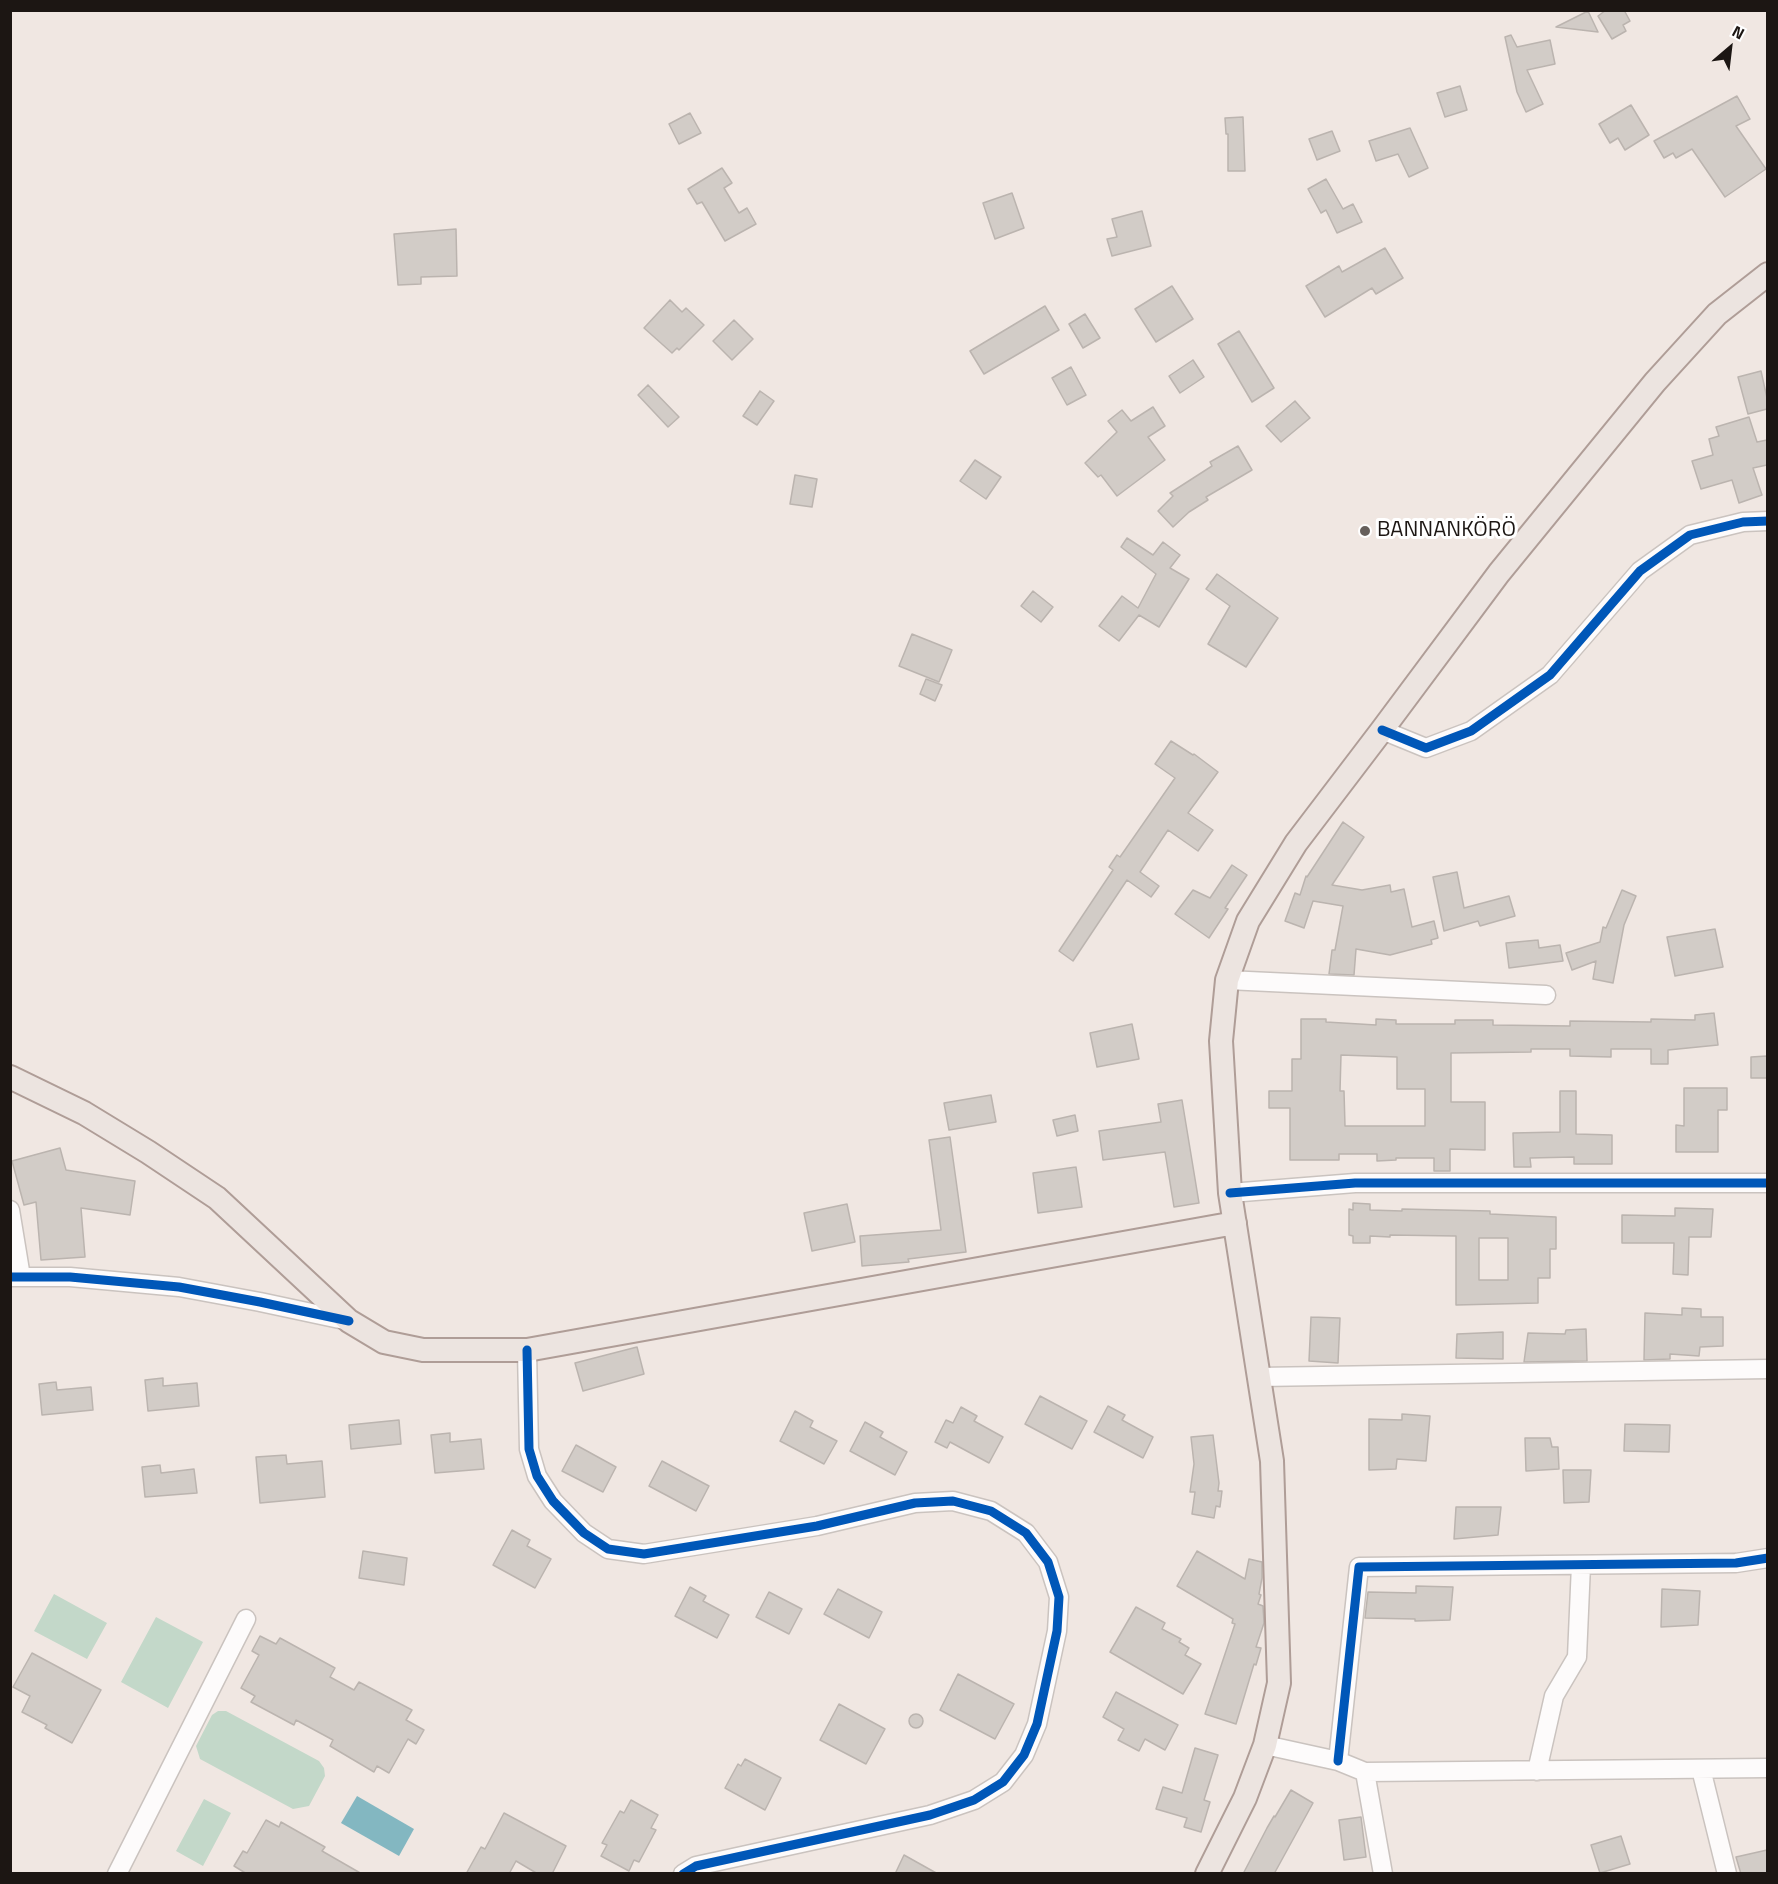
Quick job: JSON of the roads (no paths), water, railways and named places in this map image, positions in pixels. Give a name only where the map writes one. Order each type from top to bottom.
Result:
[{"type":"main road","points":[[1207,1874],[1245,1798],[1265,1745],[1279,1683],[1272,1461],[1230,1193],[1221,1041],[1227,980],[1248,921],[1296,843],[1499,573],[1655,382],[1717,314],[1767,274]]},
{"type":"main road","points":[[10,1077],[84,1113],[217,1198],[349,1321],[384,1342],[423,1350],[527,1350],[1235,1223]]},
{"type":"street","points":[[1382,730],[1426,748],[1471,731],[1550,675],[1640,571],[1690,535],[1743,522],[1767,521]]},
{"type":"street","points":[[1227,980],[1546,995]]},
{"type":"street","points":[[1230,1193],[1355,1183],[1767,1183]]},
{"type":"street","points":[[10,1210],[16,1277],[70,1276],[179,1287],[349,1321]]},
{"type":"street","points":[[527,1350],[529,1449],[537,1476],[554,1501],[584,1533],[608,1549],[644,1554],[817,1526],[915,1503],[953,1501],[991,1511],[1026,1533],[1048,1562],[1059,1597],[1057,1631],[1037,1724],[1024,1755],[1003,1782],[974,1800],[930,1815],[696,1866],[683,1874]]},
{"type":"street","points":[[1259,1377],[1767,1369]]},
{"type":"street","points":[[1338,1761],[1359,1567],[1736,1563],[1767,1558]]},
{"type":"street","points":[[1537,1771],[1554,1696],[1577,1657],[1581,1564]]},
{"type":"street","points":[[117,1874],[246,1619]]},
{"type":"street","points":[[1265,1745],[1338,1761],[1365,1772],[1767,1768]]},
{"type":"street","points":[[1701,1769],[1727,1874]]},
{"type":"street","points":[[1365,1772],[1383,1874]]},
{"type":"water","points":[[357,1796],[414,1829],[399,1856],[341,1823]]},
{"type":"place","name":"BANNANKÖRÖ","points":[[1365,531]]}]
